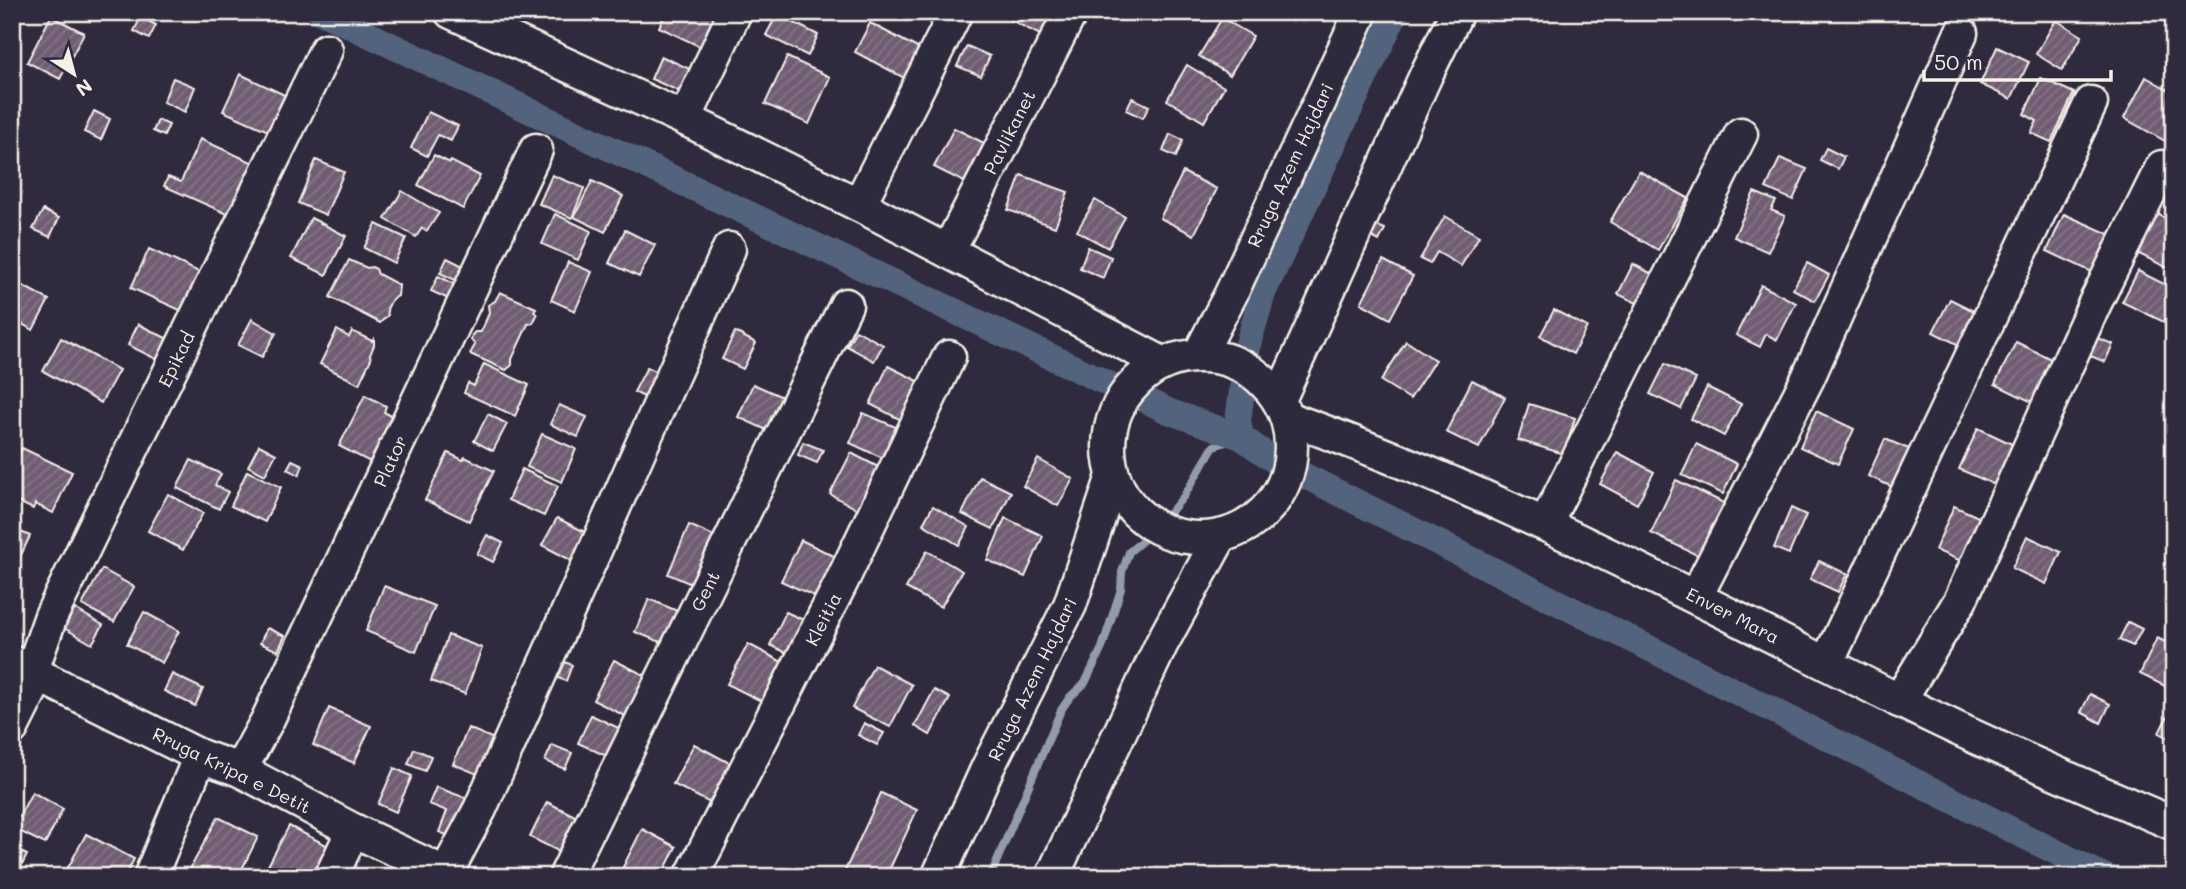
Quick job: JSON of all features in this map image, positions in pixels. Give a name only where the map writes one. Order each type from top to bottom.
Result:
[{"type":"street","points":[[451,12],[685,119],[859,205],[1162,363]]},
{"type":"street","points":[[685,119],[735,12]]},
{"type":"street","points":[[859,205],[956,12]]},
{"type":"street","name":"Pavlikanet","points":[[948,251],[1071,12]]},
{"type":"street","name":"Rruga Azem Hajdari","points":[[1199,355],[1231,294],[1361,12]]},
{"type":"street","points":[[1283,409],[1336,272],[1457,12]]},
{"type":"street","points":[[1696,596],[1808,378],[1961,33]]},
{"type":"street","name":"Epikad","points":[[12,728],[28,669],[51,617],[326,50]]},
{"type":"street","points":[[1827,663],[2091,103]]},
{"type":"street","points":[[1546,523],[1741,134]]},
{"type":"street","name":"Plator","points":[[240,770],[273,709],[536,150]]},
{"type":"street","points":[[1899,701],[1960,601],[2083,328],[2162,167]]},
{"type":"street","points":[[449,875],[729,249]]},
{"type":"street","name":"Gent","points":[[565,877],[846,305]]},
{"type":"street","name":"Rruga Azem Hajdari","points":[[1199,355],[1219,357],[1245,367],[1268,385],[1283,409],[1291,436],[1287,474],[1280,492],[1269,508],[1238,530],[1220,537],[1181,537],[1146,522],[1132,509],[1121,493],[1113,476],[1109,457],[1108,438],[1116,410],[1131,386],[1162,363],[1199,355]]},
{"type":"street","name":"Kleitia","points":[[691,877],[842,583],[949,357]]},
{"type":"street","name":"Enver Mara","points":[[1283,409],[1546,523],[1696,596],[1899,701],[2034,764],[2174,824]]},
{"type":"street","name":"Rruga Azem Hajdari","points":[[938,877],[988,767],[1070,605],[1113,476]]},
{"type":"street","points":[[1052,877],[1162,643],[1220,537]]},
{"type":"street","name":"Rruga Kripa e Detit","points":[[28,669],[200,756],[240,770],[354,830],[449,875]]},
{"type":"street","points":[[150,877],[200,756]]},
{"type":"street","points":[[331,877],[354,830]]},
{"type":"building","points":[[666,12],[713,12],[721,16],[705,49],[659,27]]},
{"type":"building","points":[[1005,12],[1056,12],[1044,37],[1003,16]]},
{"type":"building","points":[[777,14],[818,35],[808,56],[766,35]]},
{"type":"building","points":[[51,16],[84,33],[60,79],[27,62]]},
{"type":"building","points":[[141,17],[156,25],[149,39],[134,31]]},
{"type":"building","points":[[1222,18],[1253,36],[1230,75],[1199,56]]},
{"type":"building","points":[[2056,20],[2082,36],[2062,70],[2036,54]]},
{"type":"building","points":[[870,23],[925,52],[910,81],[855,52]]},
{"type":"building","points":[[967,46],[990,56],[981,76],[957,66]]},
{"type":"building","points":[[1997,47],[2029,62],[2011,99],[1980,84]]},
{"type":"building","points":[[661,56],[692,70],[688,95],[651,79]]},
{"type":"building","points":[[787,57],[830,77],[809,124],[765,104]]},
{"type":"building","points":[[1187,65],[1224,87],[1204,122],[1167,100]]},
{"type":"building","points":[[240,74],[291,98],[275,134],[223,111]]},
{"type":"building","points":[[2146,77],[2174,93],[2174,125],[2165,141],[2124,118]]},
{"type":"building","points":[[173,78],[195,87],[185,112],[163,102]]},
{"type":"building","points":[[2041,78],[2074,93],[2051,142],[2031,133],[2037,121],[2024,114]]},
{"type":"building","points":[[1132,98],[1149,106],[1143,118],[1126,110]]},
{"type":"building","points":[[94,111],[110,119],[101,140],[84,132]]},
{"type":"building","points":[[428,112],[458,126],[451,141],[438,135],[427,156],[411,148]]},
{"type":"building","points":[[158,120],[169,125],[164,136],[153,131]]},
{"type":"building","points":[[954,128],[990,146],[970,185],[934,167]]},
{"type":"building","points":[[1170,134],[1183,140],[1176,157],[1163,151]]},
{"type":"building","points":[[200,139],[256,164],[232,216],[164,186],[168,177],[181,182]]},
{"type":"building","points":[[1826,148],[1844,157],[1838,169],[1820,160]]},
{"type":"building","points":[[434,155],[480,176],[463,209],[418,185]]},
{"type":"building","points":[[1780,158],[1807,169],[1793,200],[1766,188]]},
{"type":"building","points":[[316,160],[344,172],[326,215],[298,203]]},
{"type":"building","points":[[1639,171],[1688,198],[1658,250],[1610,222]]},
{"type":"building","points":[[1183,172],[1217,189],[1194,235],[1160,218]]},
{"type":"building","points":[[552,175],[584,188],[572,218],[539,204]]},
{"type":"building","points":[[1021,175],[1068,192],[1055,227],[1008,210]]},
{"type":"building","points":[[592,181],[623,196],[605,232],[574,217]]},
{"type":"building","points":[[402,191],[439,213],[427,231],[422,228],[416,237],[385,219]]},
{"type":"building","points":[[1754,192],[1776,201],[1771,210],[1785,216],[1768,252],[1734,237]]},
{"type":"building","points":[[1095,200],[1125,217],[1108,248],[1077,231]]},
{"type":"building","points":[[43,210],[59,218],[50,237],[33,229]]},
{"type":"building","points":[[2155,213],[2174,222],[2174,271],[2135,252]]},
{"type":"building","points":[[555,214],[591,231],[578,260],[542,244]]},
{"type":"building","points":[[2064,214],[2109,234],[2092,272],[2047,251]]},
{"type":"building","points":[[1445,216],[1479,236],[1461,266],[1437,252],[1430,264],[1420,259]]},
{"type":"building","points":[[311,218],[346,236],[326,275],[291,258]]},
{"type":"building","points":[[376,224],[406,238],[394,263],[364,248]]},
{"type":"building","points":[[1373,224],[1385,229],[1379,241],[1368,235]]},
{"type":"building","points":[[625,230],[655,245],[639,277],[609,263]]},
{"type":"building","points":[[1088,247],[1111,257],[1103,278],[1080,268]]},
{"type":"building","points":[[149,249],[199,272],[182,311],[131,288]]},
{"type":"building","points":[[447,258],[471,270],[464,284],[440,273]]},
{"type":"building","points":[[349,260],[376,269],[378,274],[399,285],[398,296],[392,299],[387,309],[388,315],[380,323],[330,297]]},
{"type":"building","points":[[1383,260],[1413,276],[1390,319],[1361,303]]},
{"type":"building","points":[[568,262],[592,272],[575,311],[551,300]]},
{"type":"building","points":[[1807,263],[1829,275],[1815,301],[1793,289]]},
{"type":"building","points":[[1633,264],[1656,276],[1641,305],[1618,294]]},
{"type":"building","points":[[2138,271],[2174,289],[2174,304],[2164,322],[2122,302]]},
{"type":"building","points":[[438,276],[462,288],[455,302],[431,291]]},
{"type":"building","points":[[12,280],[49,300],[33,330],[12,319]]},
{"type":"building","points":[[1761,285],[1796,303],[1777,340],[1766,334],[1760,347],[1736,335]]},
{"type":"building","points":[[500,292],[536,308],[534,311],[537,315],[533,323],[528,324],[512,359],[512,365],[506,370],[470,354],[475,345],[471,340],[472,335],[481,332],[489,313],[488,305],[495,301]]},
{"type":"building","points":[[1950,299],[1982,315],[1965,348],[1933,332]]},
{"type":"building","points":[[1554,310],[1587,327],[1573,354],[1540,336]]},
{"type":"building","points":[[252,319],[276,333],[262,357],[238,345]]},
{"type":"building","points":[[138,324],[174,342],[164,363],[128,345]]},
{"type":"building","points":[[337,330],[349,337],[352,331],[372,341],[374,339],[371,359],[359,384],[320,364]]},
{"type":"building","points":[[856,330],[883,345],[874,361],[847,346]]},
{"type":"building","points":[[735,332],[756,343],[743,369],[722,359]]},
{"type":"building","points":[[2089,335],[2113,344],[2105,362],[2081,352]]},
{"type":"building","points":[[61,338],[119,370],[101,403],[43,371]]},
{"type":"building","points":[[1406,341],[1435,360],[1410,399],[1381,381]]},
{"type":"building","points":[[2016,342],[2055,361],[2034,403],[1995,384]]},
{"type":"building","points":[[484,364],[529,385],[515,416],[464,393],[468,383],[474,386]]},
{"type":"building","points":[[1665,364],[1696,379],[1681,409],[1650,394]]},
{"type":"building","points":[[888,366],[924,384],[905,422],[870,404]]},
{"type":"building","points":[[647,367],[660,373],[646,398],[634,392]]},
{"type":"building","points":[[1472,380],[1505,397],[1479,448],[1446,432]]},
{"type":"building","points":[[753,384],[787,399],[771,432],[738,417]]},
{"type":"building","points":[[1707,387],[1741,404],[1724,436],[1691,419]]},
{"type":"building","points":[[365,395],[386,406],[384,412],[395,418],[372,463],[339,446]]},
{"type":"building","points":[[1529,404],[1575,418],[1564,454],[1518,440]]},
{"type":"building","points":[[559,405],[587,417],[578,437],[550,424]]},
{"type":"building","points":[[1816,411],[1854,429],[1838,464],[1800,447]]},
{"type":"building","points":[[863,413],[905,431],[891,462],[850,443]]},
{"type":"building","points":[[488,414],[507,424],[493,451],[474,441]]},
{"type":"building","points":[[1978,428],[2014,445],[1995,485],[1959,469]]},
{"type":"building","points":[[542,434],[576,449],[562,482],[527,467]]},
{"type":"building","points":[[1885,439],[1916,452],[1899,490],[1868,476]]},
{"type":"building","points":[[803,442],[823,450],[817,463],[798,455]]},
{"type":"building","points":[[1696,444],[1737,464],[1723,494],[1682,475]]},
{"type":"building","points":[[259,445],[276,454],[265,475],[248,466]]},
{"type":"building","points":[[22,448],[72,472],[53,513],[35,504],[33,509],[12,499],[12,468]]},
{"type":"building","points":[[1617,452],[1654,472],[1637,504],[1600,484]]},
{"type":"building","points":[[448,453],[463,460],[465,457],[494,471],[469,521],[425,500]]},
{"type":"building","points":[[851,453],[888,472],[866,514],[830,494]]},
{"type":"building","points":[[1038,459],[1073,479],[1058,506],[1023,486]]},
{"type":"building","points":[[191,460],[221,474],[215,485],[228,492],[219,509],[177,488]]},
{"type":"building","points":[[292,460],[303,465],[299,475],[287,469]]},
{"type":"building","points":[[522,469],[558,486],[544,516],[508,500]]},
{"type":"building","points":[[247,471],[281,487],[265,522],[231,506]]},
{"type":"building","points":[[980,477],[1011,492],[993,529],[962,514]]},
{"type":"building","points":[[1676,480],[1728,505],[1703,558],[1651,533]]},
{"type":"building","points":[[168,494],[203,513],[183,550],[148,531]]},
{"type":"building","points":[[933,506],[969,527],[959,545],[923,524]]},
{"type":"building","points":[[1954,506],[1985,520],[1966,563],[1935,550]]},
{"type":"building","points":[[1791,508],[1806,515],[1789,554],[1774,548]]},
{"type":"building","points":[[557,518],[595,537],[574,562],[542,545]]},
{"type":"building","points":[[1005,518],[1043,536],[1025,577],[987,560]]},
{"type":"building","points":[[689,525],[723,540],[703,589],[668,574]]},
{"type":"building","points":[[12,528],[30,536],[12,574]]},
{"type":"building","points":[[487,535],[503,543],[493,562],[477,554]]},
{"type":"building","points":[[2027,536],[2061,552],[2046,584],[2012,568]]},
{"type":"building","points":[[801,540],[836,557],[816,597],[781,581]]},
{"type":"building","points":[[927,551],[962,571],[941,607],[906,588]]},
{"type":"building","points":[[1819,561],[1847,574],[1838,592],[1810,579]]},
{"type":"building","points":[[102,569],[134,587],[114,622],[82,605]]},
{"type":"building","points":[[384,586],[435,606],[416,652],[366,631]]},
{"type":"building","points":[[649,599],[682,613],[668,645],[635,632]]},
{"type":"building","points":[[75,609],[103,625],[92,644],[64,628]]},
{"type":"building","points":[[144,612],[179,631],[162,663],[127,644]]},
{"type":"building","points":[[786,612],[808,622],[791,655],[770,645]]},
{"type":"building","points":[[2128,622],[2142,629],[2133,646],[2119,640]]},
{"type":"building","points":[[267,628],[285,636],[278,651],[260,643]]},
{"type":"building","points":[[448,635],[482,648],[465,694],[431,681]]},
{"type":"building","points":[[2157,638],[2174,646],[2174,678],[2169,688],[2140,674]]},
{"type":"building","points":[[748,644],[784,663],[763,702],[727,684]]},
{"type":"building","points":[[614,660],[654,680],[633,720],[593,700]]},
{"type":"building","points":[[565,662],[572,665],[566,681],[558,678]]},
{"type":"building","points":[[874,665],[912,685],[890,727],[852,708]]},
{"type":"building","points":[[172,674],[203,689],[195,706],[164,691]]},
{"type":"building","points":[[934,690],[950,698],[930,735],[915,726]]},
{"type":"building","points":[[2090,694],[2110,704],[2101,723],[2081,712]]},
{"type":"building","points":[[329,708],[371,726],[354,763],[313,745]]},
{"type":"building","points":[[591,715],[627,732],[615,760],[578,743]]},
{"type":"building","points":[[2167,717],[2174,721],[2173,740],[2159,733]]},
{"type":"building","points":[[864,723],[884,733],[877,745],[858,735]]},
{"type":"building","points":[[468,728],[494,739],[480,775],[453,764]]},
{"type":"building","points":[[694,744],[735,766],[714,805],[673,784]]},
{"type":"building","points":[[552,745],[572,753],[565,769],[545,761]]},
{"type":"building","points":[[414,749],[431,756],[425,771],[408,764]]},
{"type":"building","points":[[394,768],[412,776],[396,812],[378,804]]},
{"type":"building","points":[[436,787],[474,801],[459,840],[439,832],[447,811],[429,804]]},
{"type":"building","points":[[32,792],[63,809],[45,844],[13,828]]},
{"type":"building","points":[[881,793],[917,810],[886,877],[842,877]]},
{"type":"building","points":[[547,802],[581,819],[564,854],[530,837]]},
{"type":"building","points":[[218,817],[258,837],[238,877],[205,877],[190,869]]},
{"type":"building","points":[[289,826],[336,850],[323,877],[262,877]]},
{"type":"building","points":[[642,829],[676,847],[661,877],[633,877],[621,871]]},
{"type":"building","points":[[86,834],[134,859],[125,877],[63,877]]},
{"type":"building","points":[[12,848],[27,855],[16,877],[12,877]]},
{"type":"waterway","points":[[321,12],[1113,386]]},
{"type":"waterway","points":[[1246,351],[1263,293],[1396,12]]},
{"type":"waterway","points":[[1241,437],[1238,421],[1243,383]]},
{"type":"waterway","points":[[1141,398],[1168,411],[1241,437],[1275,461]]},
{"type":"waterway","points":[[1168,515],[1184,496],[1214,446],[1241,437]]},
{"type":"waterway","points":[[1303,475],[2106,877]]},
{"type":"waterway","points":[[990,877],[1061,710],[1085,683],[1102,648],[1121,589],[1122,572],[1129,552],[1150,534]]}]
